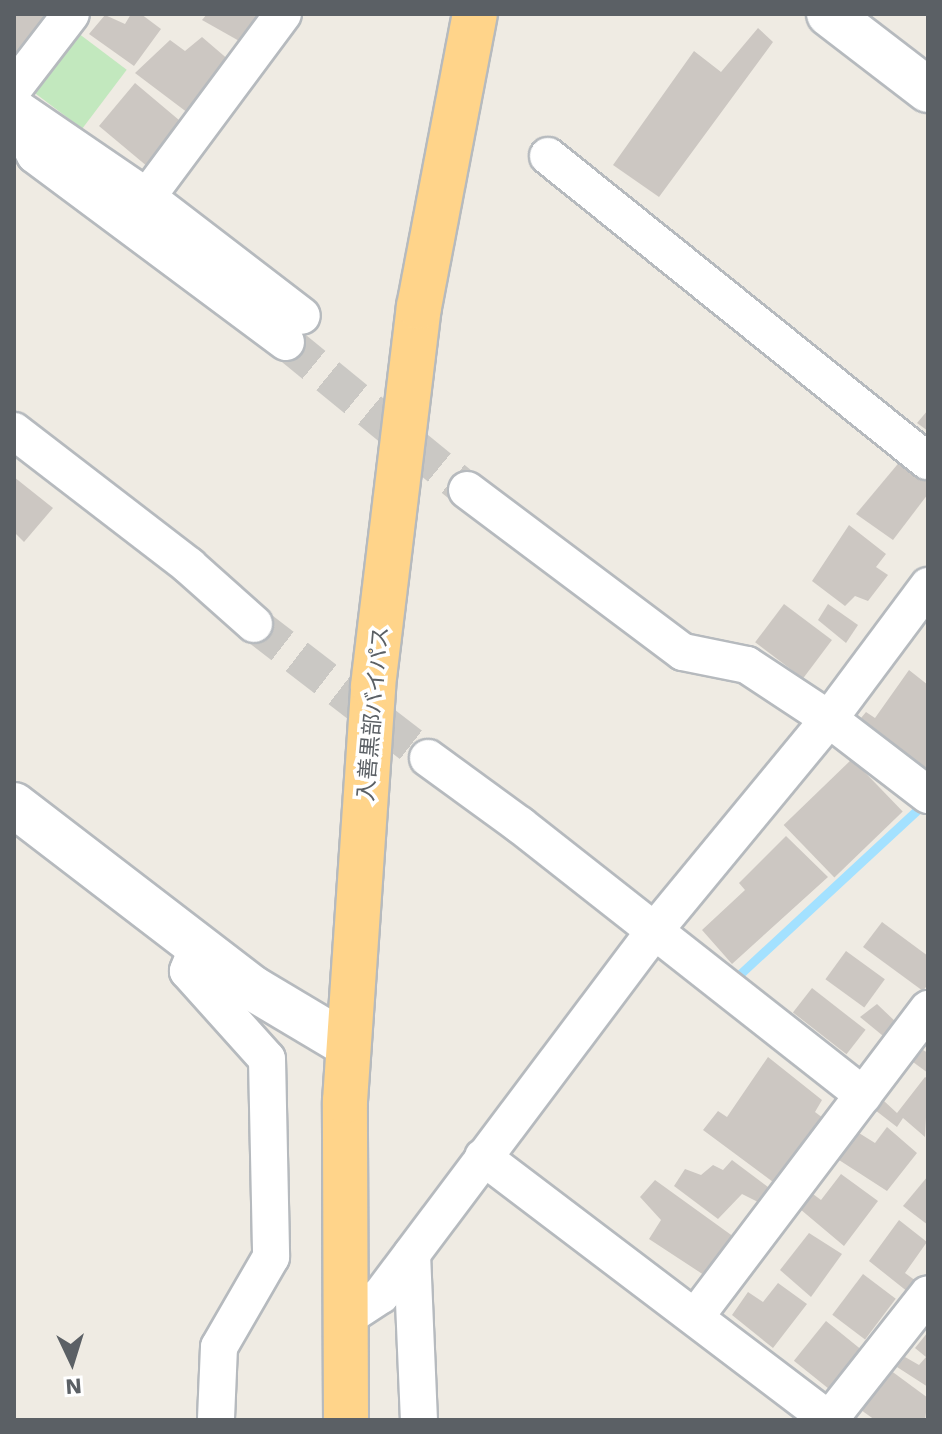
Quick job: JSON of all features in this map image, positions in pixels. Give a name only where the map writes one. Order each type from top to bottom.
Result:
[{"type":"highway","name":"入善黒部バイパス","points":[[346,1420],[348,1045],[373,686],[419,307],[475,14]]},
{"type":"street","points":[[14,88],[71,14]]},
{"type":"street","points":[[147,197],[283,14]]},
{"type":"street","points":[[829,14],[928,90]]},
{"type":"street","points":[[14,106],[147,197],[294,329],[35,155],[14,116]]},
{"type":"street","points":[[548,156],[928,461]]},
{"type":"street","points":[[14,431],[189,566],[254,624]]},
{"type":"street","points":[[467,490],[683,652],[747,665],[829,719],[928,795]]},
{"type":"street","points":[[346,1318],[381,1295],[655,930],[829,719],[928,586]]},
{"type":"street","points":[[428,758],[655,930],[863,1095]]},
{"type":"street","points":[[14,805],[254,989],[348,1045]]},
{"type":"street","points":[[198,946],[188,971],[267,1059],[271,1257],[219,1347],[216,1420]]},
{"type":"street","points":[[696,1316],[928,1009]]},
{"type":"street","points":[[483,1157],[830,1420],[928,1294]]},
{"type":"street","points":[[412,1254],[419,1420]]},
{"type":"green space","points":[[70,27],[127,70],[82,129],[25,86]]},
{"type":"building","points":[[45,14],[14,62],[14,16]]},
{"type":"building","points":[[131,14],[141,14],[161,29],[134,66],[89,34],[105,15],[125,24]]},
{"type":"building","points":[[207,14],[263,14],[241,42],[202,20]]},
{"type":"building","points":[[758,28],[773,42],[659,197],[613,165],[694,51],[721,72]]},
{"type":"building","points":[[202,37],[230,61],[188,113],[135,73],[170,40],[185,51]]},
{"type":"building","points":[[135,83],[184,124],[148,167],[99,126]]},
{"type":"building","points":[[928,410],[928,431],[917,423]]},
{"type":"building","points":[[907,453],[928,468],[928,494],[893,540],[856,514]]},
{"type":"building","points":[[14,477],[53,508],[24,542],[14,532]]},
{"type":"building","points":[[849,525],[886,554],[876,567],[888,575],[868,601],[855,596],[845,606],[812,581]]},
{"type":"building","points":[[784,604],[832,640],[803,678],[755,642]]},
{"type":"building","points":[[828,604],[858,625],[846,643],[818,620]]},
{"type":"building","points":[[909,670],[928,685],[928,777],[856,724],[866,712],[875,718]]},
{"type":"building","points":[[852,759],[903,812],[834,878],[784,825]]},
{"type":"building","points":[[786,836],[828,877],[732,964],[702,930],[745,890],[739,883]]},
{"type":"building","points":[[882,922],[928,956],[928,984],[923,991],[863,947]]},
{"type":"building","points":[[846,951],[885,979],[864,1008],[825,979]]},
{"type":"building","points":[[812,988],[866,1030],[846,1054],[793,1012]]},
{"type":"building","points":[[877,1004],[898,1024],[888,1040],[860,1017]]},
{"type":"building","points":[[923,1050],[928,1053],[928,1073],[913,1062]]},
{"type":"building","points":[[768,1057],[822,1100],[815,1112],[823,1118],[773,1182],[703,1130],[718,1111],[727,1117]]},
{"type":"building","points":[[925,1077],[928,1079],[925,1137],[903,1118],[897,1127],[875,1110],[884,1101],[897,1113]]},
{"type":"building","points":[[887,1127],[917,1153],[887,1191],[839,1160],[859,1133],[875,1143]]},
{"type":"building","points":[[732,1160],[772,1190],[760,1203],[742,1194],[718,1219],[674,1186],[685,1169],[701,1175],[713,1165],[723,1170]]},
{"type":"building","points":[[841,1174],[878,1201],[844,1246],[800,1209],[813,1194],[821,1200]]},
{"type":"building","points":[[928,1176],[928,1225],[903,1206]]},
{"type":"building","points":[[655,1180],[734,1237],[707,1277],[649,1239],[661,1220],[640,1197]]},
{"type":"building","points":[[899,1220],[927,1242],[905,1273],[916,1281],[908,1292],[869,1261]]},
{"type":"building","points":[[809,1233],[842,1254],[811,1297],[780,1270]]},
{"type":"building","points":[[863,1274],[896,1299],[865,1339],[832,1315]]},
{"type":"building","points":[[778,1283],[807,1304],[773,1348],[732,1315],[748,1292],[763,1302]]},
{"type":"building","points":[[826,1321],[862,1350],[830,1390],[794,1361]]},
{"type":"building","points":[[928,1332],[928,1387],[897,1367],[905,1357],[919,1365],[926,1357],[915,1348]]},
{"type":"building","points":[[890,1370],[928,1398],[925,1420],[875,1420],[861,1410]]},
{"type":"waterway","points":[[740,974],[926,802]]},
{"type":"tunnel","points":[[286,342],[467,490]]},
{"type":"tunnel","points":[[254,624],[428,758]]}]
